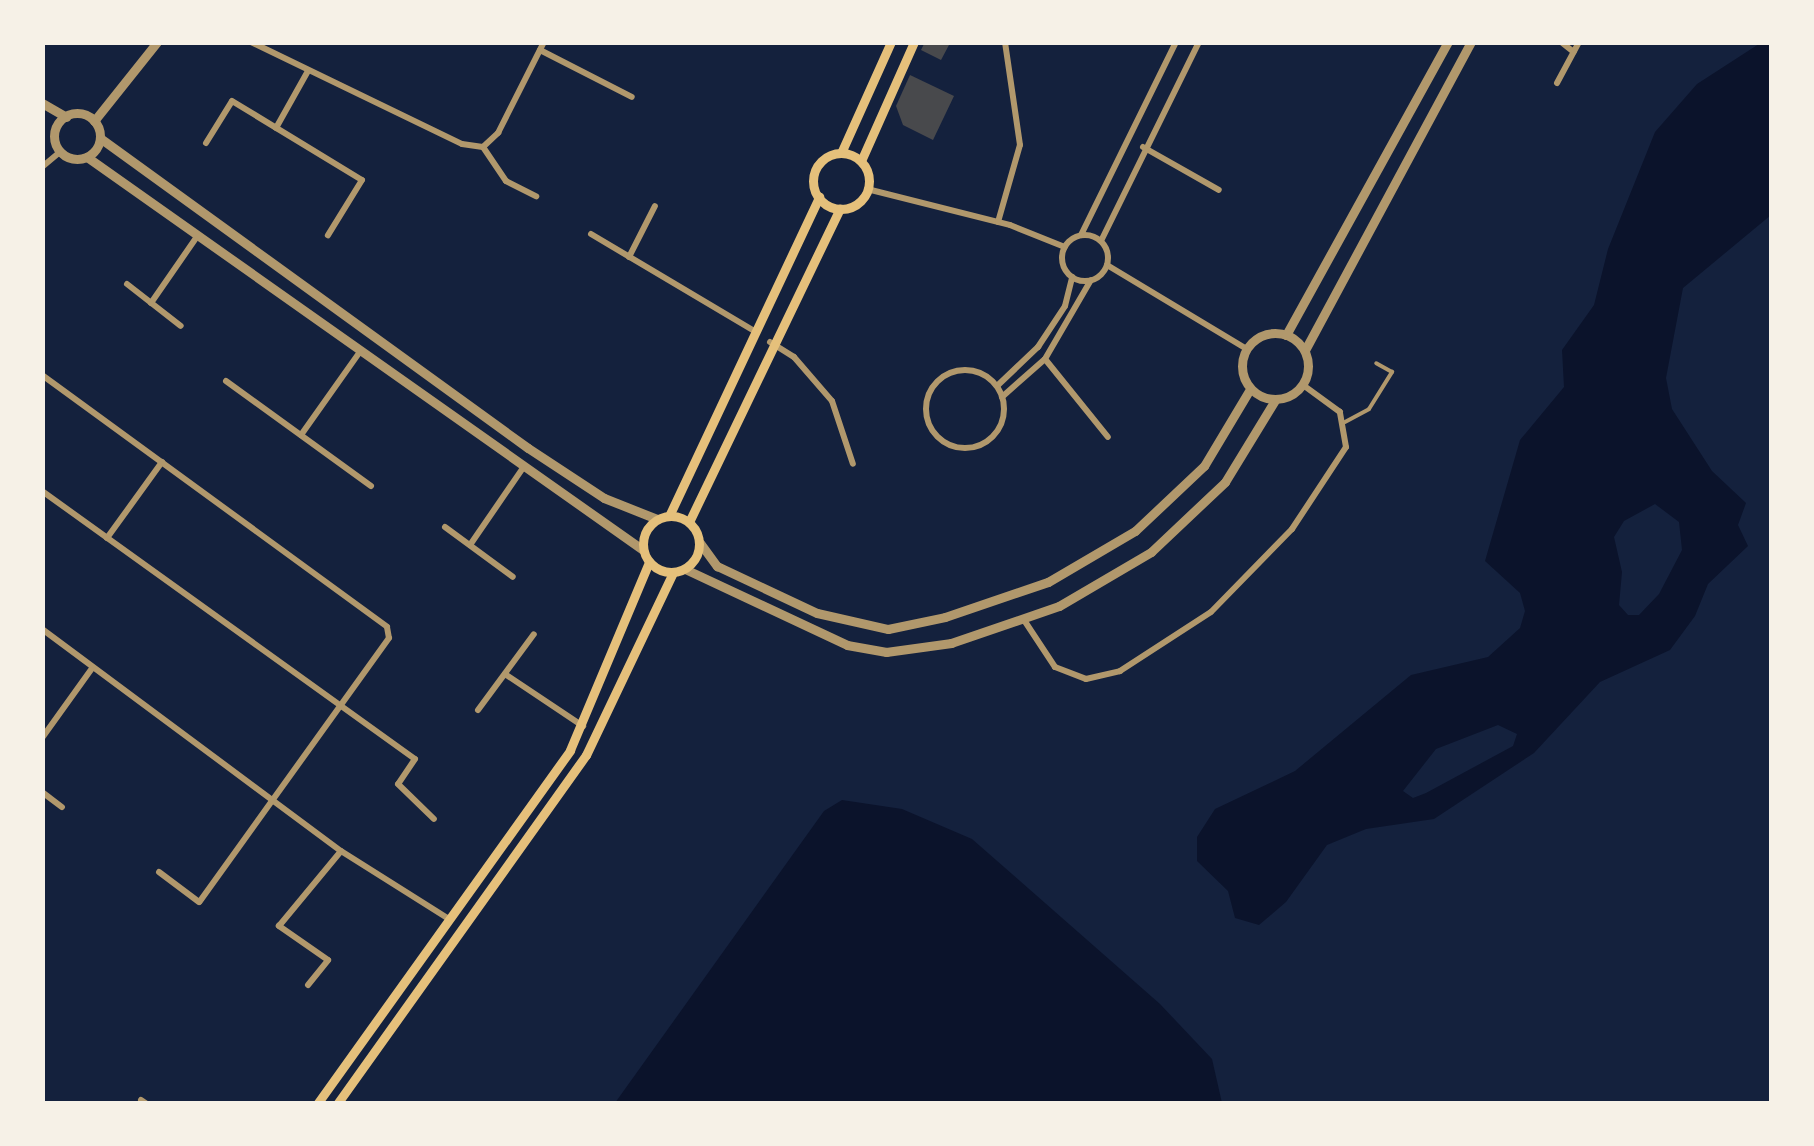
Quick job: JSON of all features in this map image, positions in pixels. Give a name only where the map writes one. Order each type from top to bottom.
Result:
[{"type":"main road","points":[[669,516],[818,197],[816,168],[842,153],[891,42]]},
{"type":"main road","points":[[689,522],[770,342],[840,208],[860,201],[868,189],[861,161],[914,42]]},
{"type":"main road","points":[[842,153],[861,161]]},
{"type":"main road","points":[[818,197],[840,208]]},
{"type":"main road","points":[[669,516],[689,522],[700,543],[685,569],[673,572],[649,562],[643,550],[644,535],[657,519],[669,516]]},
{"type":"main road","points":[[317,1104],[583,726],[649,562]]},
{"type":"main road","points":[[338,1104],[586,755],[673,572]]},
{"type":"street","points":[[94,121],[157,42]]},
{"type":"street","points":[[252,42],[462,144],[483,147],[506,181],[536,196]]},
{"type":"street","points":[[998,222],[1020,145],[1005,42]]},
{"type":"street","points":[[997,386],[1038,347],[1064,306],[1072,277],[1062,261],[1065,247],[1081,235],[1176,42]]},
{"type":"street","points":[[1200,42],[1143,147],[1101,241],[1108,265],[1246,349]]},
{"type":"street","points":[[1286,335],[1448,42]]},
{"type":"street","points":[[1303,384],[1304,350],[1470,42]]},
{"type":"street","points":[[1561,42],[1574,52]]},
{"type":"street","points":[[1557,83],[1580,42]]},
{"type":"street","points":[[483,147],[498,133],[542,46],[632,97]]},
{"type":"street","points":[[276,128],[308,71]]},
{"type":"street","points":[[206,143],[232,101],[362,180],[328,235]]},
{"type":"street","points":[[42,103],[66,117],[94,121]]},
{"type":"street","points":[[54,136],[66,117]]},
{"type":"street","points":[[94,121],[100,138],[512,438],[604,498],[657,519]]},
{"type":"street","points":[[42,126],[54,136],[60,152]]},
{"type":"street","points":[[87,156],[100,138]]},
{"type":"street","points":[[1143,147],[1219,190]]},
{"type":"street","points":[[42,167],[60,152],[87,156],[359,353],[643,550]]},
{"type":"street","points":[[868,189],[998,222],[1065,247]]},
{"type":"street","points":[[629,256],[655,206]]},
{"type":"street","points":[[592,234],[753,330]]},
{"type":"street","points":[[151,303],[198,235]]},
{"type":"street","points":[[1081,235],[1101,241]]},
{"type":"street","points":[[1002,397],[1045,359],[1091,280],[1108,265]]},
{"type":"street","points":[[1072,277],[1091,280]]},
{"type":"street","points":[[128,284],[181,326]]},
{"type":"street","points":[[1275,400],[1250,389],[1242,374],[1246,349],[1264,335],[1286,335],[1304,350]]},
{"type":"street","points":[[770,342],[794,357],[832,402],[853,464]]},
{"type":"street","points":[[301,435],[359,353]]},
{"type":"street","points":[[1045,359],[1108,437]]},
{"type":"street","points":[[965,370],[997,386],[1002,397],[998,431],[976,447],[950,446],[930,428],[926,402],[940,380],[965,370]]},
{"type":"street","points":[[42,376],[387,627],[390,638],[199,902],[160,872]]},
{"type":"street","points":[[226,381],[371,486]]},
{"type":"street","points":[[685,569],[814,634],[886,652],[951,643],[1024,620],[1124,572],[1176,532],[1224,482],[1275,400],[1303,384]]},
{"type":"street","points":[[1024,620],[1056,666],[1086,679],[1105,678],[1158,650],[1249,578],[1292,529],[1341,459],[1345,422],[1329,401],[1303,384]]},
{"type":"street","points":[[700,543],[717,566],[816,614],[888,629],[945,618],[1048,582],[1135,532],[1204,466],[1250,389]]},
{"type":"street","points":[[107,538],[162,462]]},
{"type":"street","points":[[470,545],[523,468]]},
{"type":"street","points":[[42,491],[415,759],[398,784],[434,819]]},
{"type":"street","points":[[445,527],[513,577]]},
{"type":"street","points":[[42,629],[341,851],[448,919]]},
{"type":"street","points":[[478,710],[534,634]]},
{"type":"street","points":[[42,738],[94,667]]},
{"type":"street","points":[[504,674],[583,726]]},
{"type":"street","points":[[42,792],[62,807]]},
{"type":"street","points":[[308,985],[328,960],[279,926],[341,851]]},
{"type":"lane","points":[[1345,422],[1368,409],[1392,372],[1376,363]]},
{"type":"water","points":[[1762,42],[1771,43],[1771,215],[1683,288],[1666,378],[1672,409],[1712,471],[1746,503],[1738,525],[1748,546],[1708,584],[1695,616],[1670,650],[1600,682],[1534,753],[1434,819],[1366,829],[1327,845],[1286,902],[1259,925],[1235,918],[1228,891],[1197,861],[1197,837],[1215,809],[1295,771],[1411,675],[1488,657],[1520,628],[1525,611],[1520,593],[1485,561],[1520,440],[1564,387],[1562,350],[1594,305],[1608,249],[1655,132],[1697,84]],"holes":[[[1655,504],[1679,522],[1682,550],[1659,594],[1639,615],[1628,615],[1619,605],[1622,572],[1614,537],[1624,521]],[[1498,725],[1517,734],[1513,746],[1426,793],[1413,798],[1403,791],[1436,749]]]},
{"type":"water","points":[[842,800],[902,809],[972,839],[1160,1004],[1212,1059],[1222,1103],[615,1103],[824,811]]},
{"type":"building","points":[[925,42],[949,45],[941,60],[921,50]]},
{"type":"building","points":[[910,75],[954,96],[933,140],[903,125],[896,106]]}]
